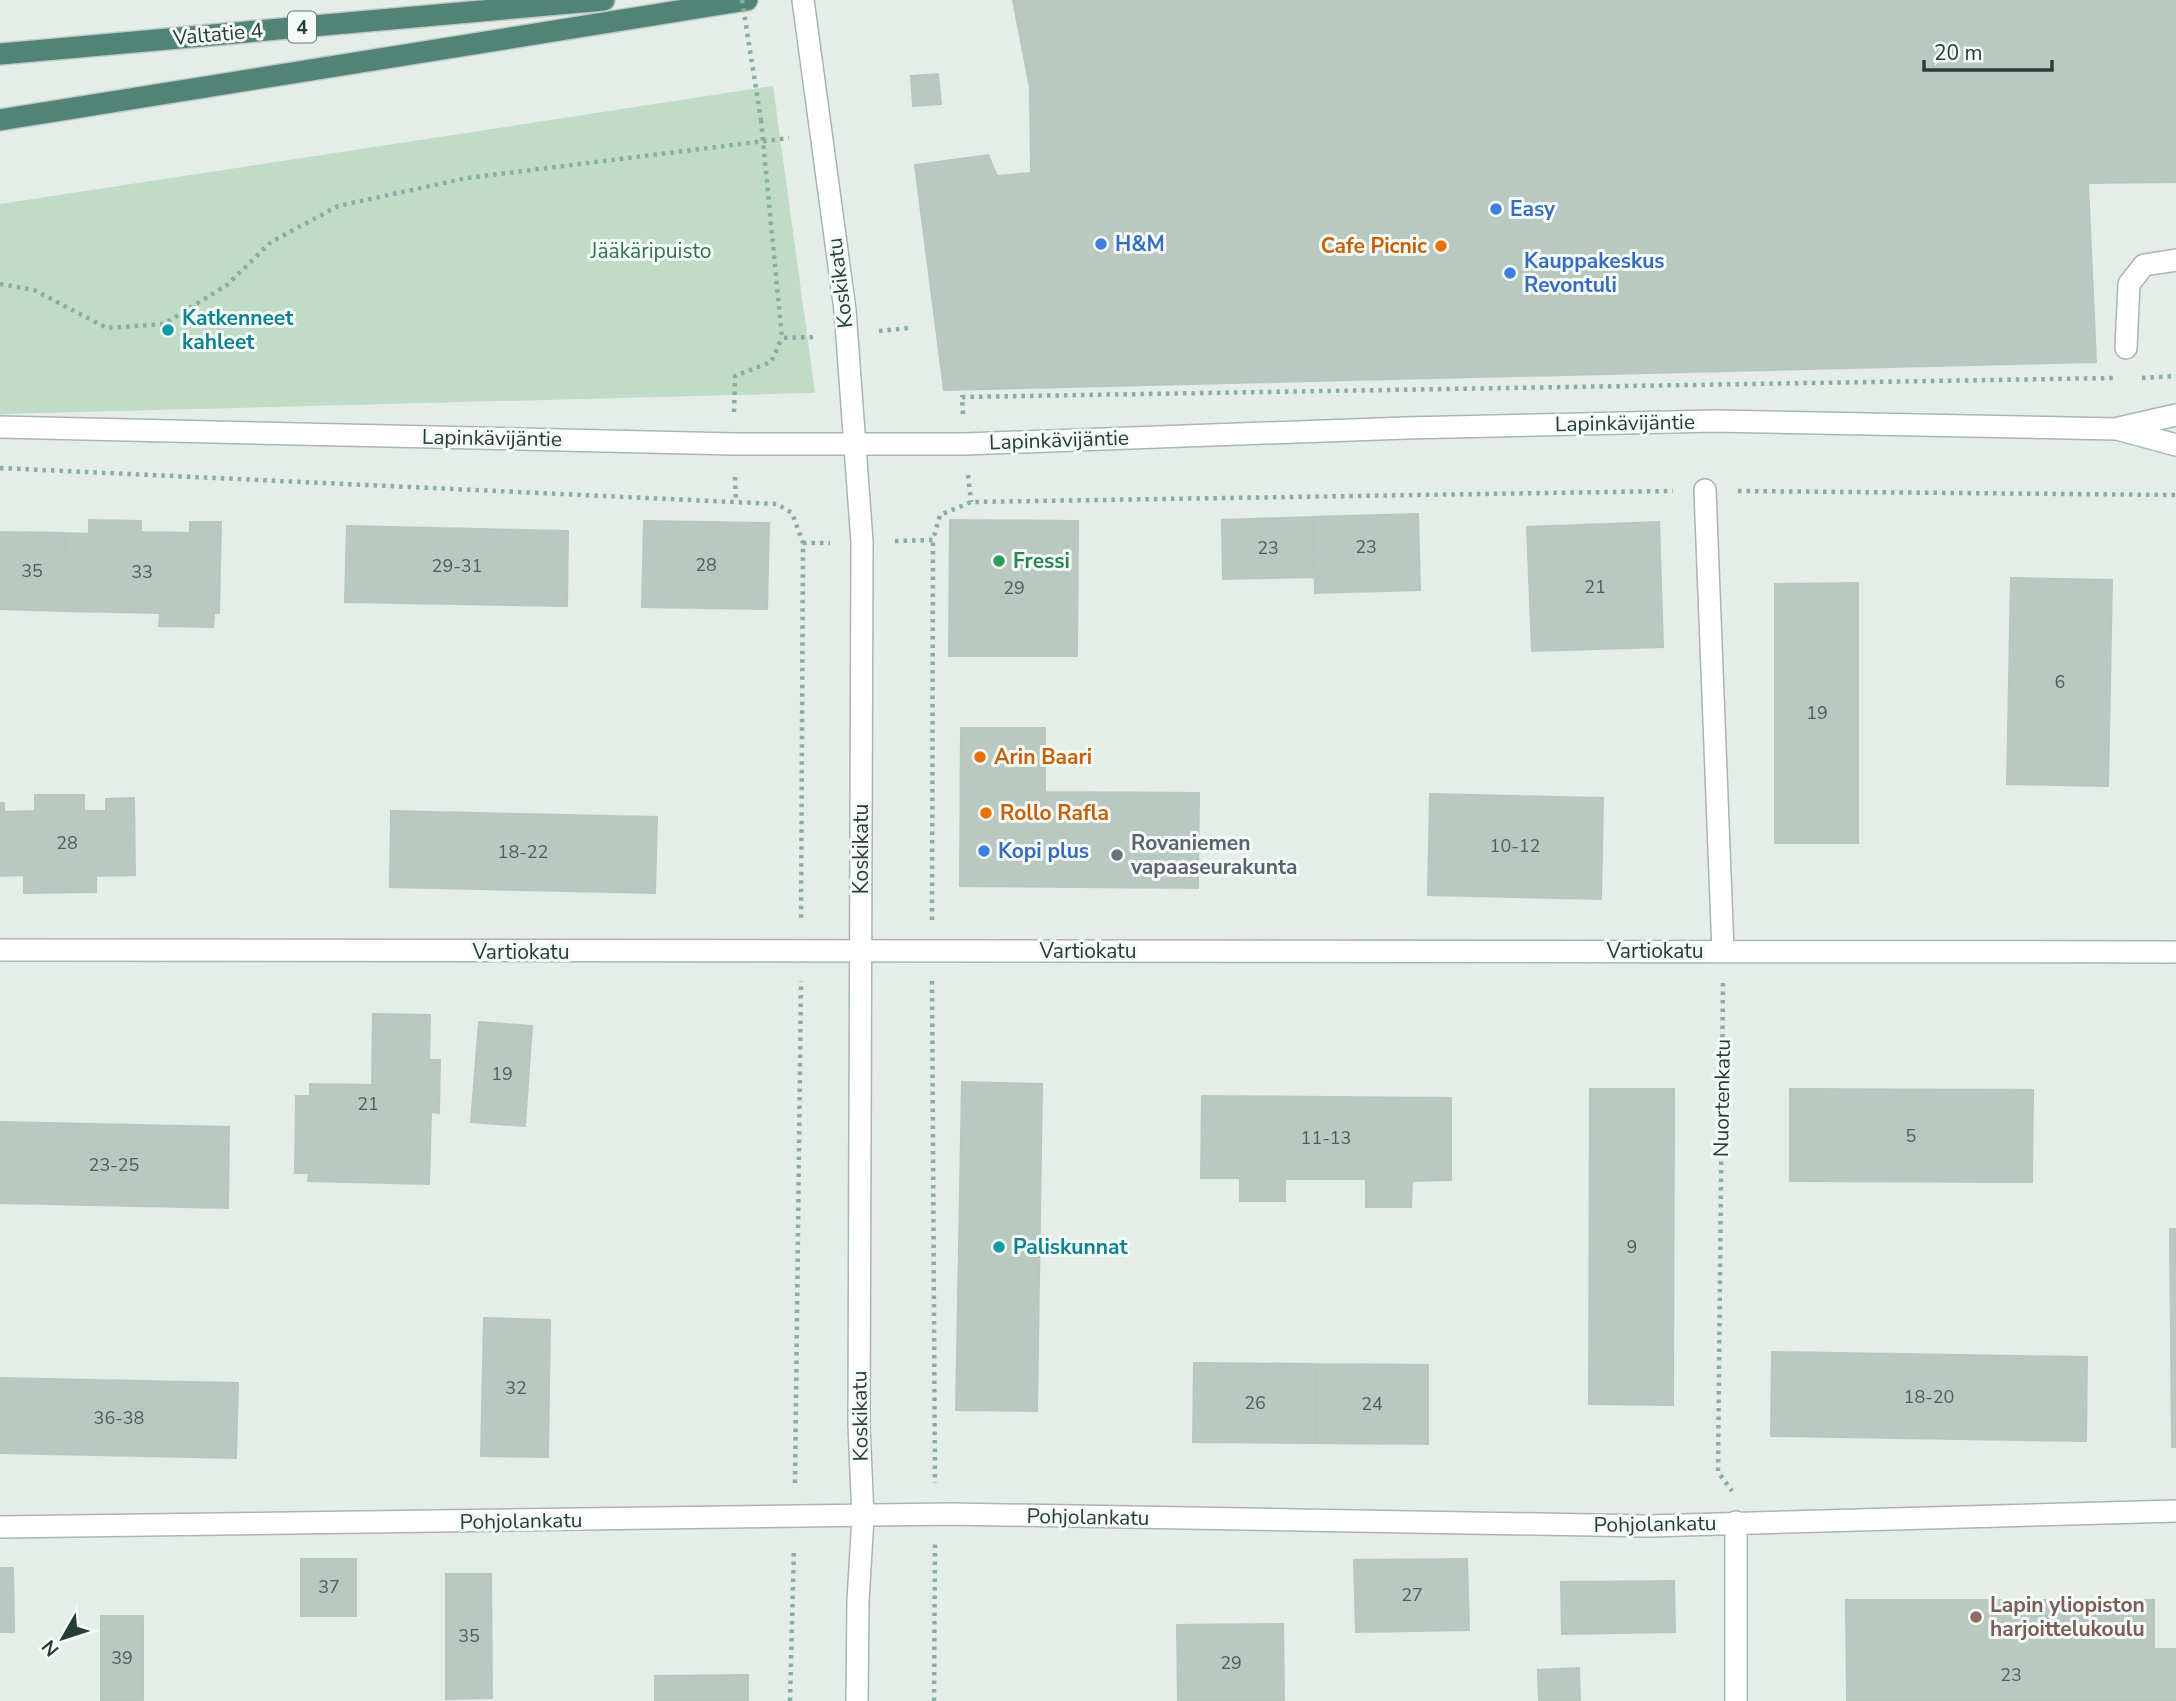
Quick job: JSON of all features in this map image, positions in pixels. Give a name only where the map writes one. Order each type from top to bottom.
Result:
[{"type":"highway","name":"Valtatie 4","points":[[0,54],[604,0]]},
{"type":"highway","points":[[0,120],[745,0]]},
{"type":"street","name":"Koskikatu","points":[[803,0],[846,335],[862,542],[859,1425],[863,1517],[858,1601],[857,1701]]},
{"type":"street","points":[[2126,348],[2129,284],[2144,265],[2176,260]]},
{"type":"street","name":"Lapinkävijäntie","points":[[2117,429],[2176,415]]},
{"type":"street","name":"Lapinkävijäntie","points":[[0,427],[734,444],[965,444],[1715,421],[2117,429],[2176,445]]},
{"type":"street","points":[[1705,490],[1723,951]]},
{"type":"street","name":"Vartiokatu","points":[[0,950],[2176,952]]},
{"type":"street","name":"Pohjolankatu","points":[[0,1528],[936,1514],[1648,1526],[2176,1511]]},
{"type":"street","points":[[1736,1522],[1736,1701]]},
{"type":"path","points":[[745,0],[765,141],[782,338],[909,328]]},
{"type":"path","points":[[0,284],[34,290],[107,328],[164,324],[227,285],[271,242],[338,206],[467,178],[765,141],[820,127]]},
{"type":"path","points":[[2137,378],[2176,376]]},
{"type":"path","points":[[962,397],[2124,378]]},
{"type":"path","points":[[0,468],[777,504],[792,513],[803,543],[801,952],[790,1701]]},
{"type":"path","points":[[971,502],[1705,490],[2176,495]]},
{"type":"path","points":[[933,540],[932,950],[936,1514],[934,1701]]},
{"type":"path","name":"Nuortenkatu","points":[[1723,951],[1718,1472],[1736,1496],[1736,1522]]},
{"type":"green space","name":"Jääkäripuisto","points":[[773,86],[815,393],[0,414],[0,204]]},
{"type":"building","name":"Kauppakeskus Revontuli","points":[[1013,0],[2176,0],[2176,182],[2088,183],[2096,362],[944,390],[915,165],[988,155],[997,176],[1031,173],[1030,88]]},
{"type":"building","points":[[938,74],[941,104],[913,106],[911,76]]},
{"type":"building","points":[[1418,514],[1420,590],[1315,593],[1313,517]]},
{"type":"building","points":[[1313,517],[1314,577],[1223,579],[1222,520]]},
{"type":"building","points":[[89,520],[141,521],[141,532],[190,533],[190,522],[221,522],[219,613],[214,613],[213,627],[159,626],[160,613],[64,611],[65,533],[89,534]]},
{"type":"building","points":[[950,520],[1078,521],[1077,656],[949,656]]},
{"type":"building","points":[[644,521],[769,523],[767,609],[642,607]]},
{"type":"building","points":[[1659,522],[1663,647],[1532,651],[1527,527]]},
{"type":"building","points":[[347,526],[568,531],[567,606],[345,602]]},
{"type":"building","points":[[0,532],[65,533],[64,611],[0,609]]},
{"type":"building","points":[[2011,578],[2112,580],[2108,786],[2007,784]]},
{"type":"building","points":[[1858,583],[1858,843],[1775,843],[1775,584]]},
{"type":"building","points":[[961,728],[1045,728],[1045,792],[1199,793],[1198,888],[960,886]]},
{"type":"building","points":[[1430,794],[1603,798],[1601,899],[1428,895]]},
{"type":"building","points":[[35,795],[84,795],[84,811],[106,811],[106,799],[134,798],[135,875],[96,876],[96,892],[24,893],[24,875],[0,876],[0,803],[4,803],[4,812],[35,811]]},
{"type":"building","points":[[391,811],[657,817],[655,893],[390,887]]},
{"type":"building","points":[[373,1014],[430,1015],[429,1060],[440,1060],[439,1113],[431,1112],[429,1184],[308,1181],[309,1173],[295,1173],[296,1096],[310,1096],[310,1084],[372,1085]]},
{"type":"building","points":[[479,1022],[532,1026],[525,1126],[471,1122]]},
{"type":"building","name":"Paliskunnat","points":[[962,1082],[1042,1084],[1037,1411],[956,1410]]},
{"type":"building","points":[[1590,1089],[1674,1089],[1673,1405],[1589,1404]]},
{"type":"building","points":[[1790,1089],[2033,1090],[2032,1182],[1790,1181]]},
{"type":"building","points":[[1202,1096],[1451,1098],[1451,1180],[1412,1181],[1411,1207],[1366,1207],[1366,1179],[1285,1179],[1285,1201],[1240,1201],[1240,1178],[1201,1178]]},
{"type":"building","points":[[0,1122],[229,1127],[228,1208],[0,1203]]},
{"type":"building","points":[[2170,1229],[2176,1229],[2176,1447],[2172,1447]]},
{"type":"building","points":[[484,1318],[550,1320],[548,1457],[481,1456]]},
{"type":"building","points":[[1772,1352],[2087,1357],[2086,1441],[1771,1436]]},
{"type":"building","points":[[1194,1363],[1316,1364],[1316,1443],[1193,1442]]},
{"type":"building","points":[[1316,1364],[1428,1365],[1428,1444],[1316,1443]]},
{"type":"building","points":[[0,1378],[238,1383],[236,1458],[0,1453]]},
{"type":"building","points":[[301,1559],[356,1559],[356,1616],[301,1616]]},
{"type":"building","points":[[1467,1559],[1469,1630],[1356,1632],[1354,1560]]},
{"type":"building","points":[[0,1568],[13,1568],[14,1632],[0,1632]]},
{"type":"building","points":[[446,1574],[491,1574],[492,1698],[446,1699]]},
{"type":"building","points":[[1674,1581],[1675,1632],[1562,1634],[1561,1582]]},
{"type":"building","points":[[1846,1600],[2154,1600],[2154,1649],[2176,1649],[2176,1701],[1847,1701]]},
{"type":"building","points":[[101,1616],[143,1616],[143,1701],[101,1701]]},
{"type":"building","points":[[1283,1624],[1284,1701],[1178,1701],[1177,1625]]},
{"type":"building","points":[[1579,1668],[1580,1701],[1539,1701],[1538,1670]]},
{"type":"building","points":[[748,1675],[748,1701],[655,1701],[655,1676]]},
{"type":"place","name":"Easy","points":[[1496,209]]},
{"type":"place","name":"H&M","points":[[1101,244]]},
{"type":"place","name":"Cafe Picnic","points":[[1441,246]]},
{"type":"place","name":"Kauppakeskus Revontuli","points":[[1510,273]]},
{"type":"place","name":"Katkenneet kahleet","points":[[168,330]]},
{"type":"place","name":"Fressi","points":[[999,561]]},
{"type":"place","name":"Arin Baari","points":[[980,757]]},
{"type":"place","name":"Rollo Rafla","points":[[986,813]]},
{"type":"place","name":"Kopi plus","points":[[984,851]]},
{"type":"place","name":"Rovaniemen vapaaseurakunta","points":[[1117,855]]},
{"type":"place","name":"Paliskunnat","points":[[999,1247]]},
{"type":"place","name":"Lapin yliopiston harjoittelukoulu","points":[[1976,1617]]}]
